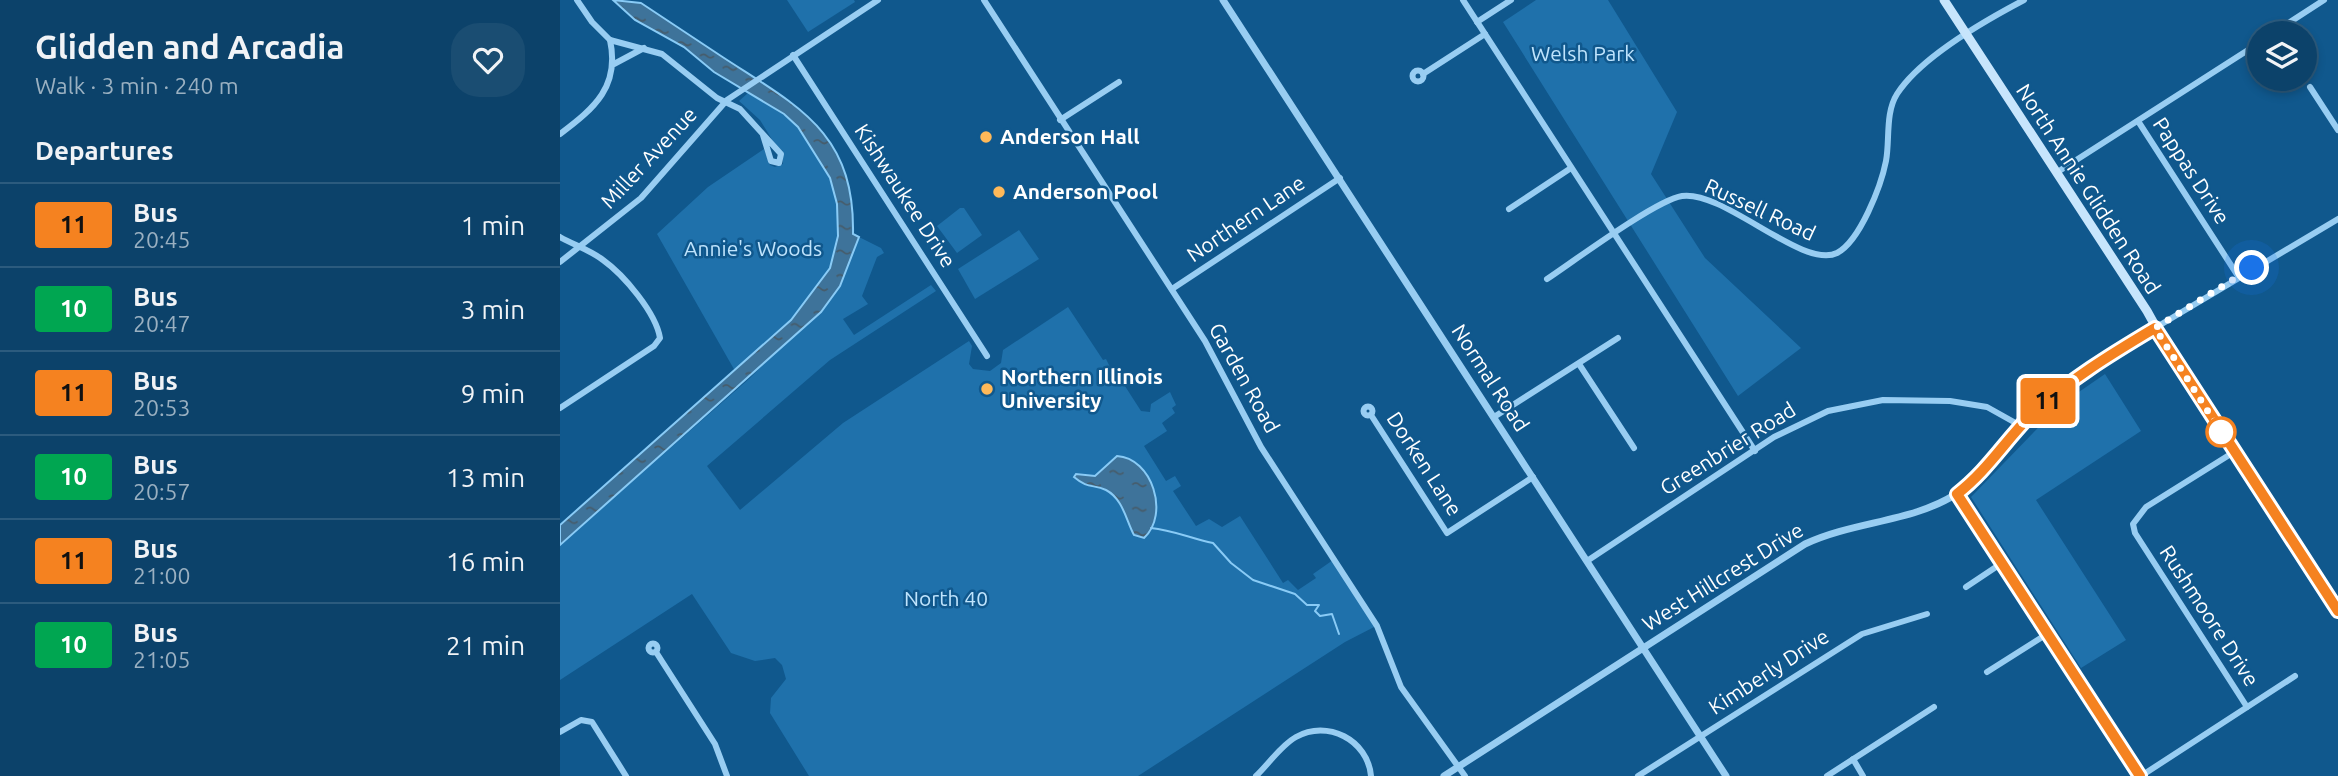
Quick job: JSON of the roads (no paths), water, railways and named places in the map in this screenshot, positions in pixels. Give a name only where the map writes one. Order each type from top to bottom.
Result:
[{"type":"main road","name":"North Annie Glidden Road","points":[[1944,0],[2338,611]]},
{"type":"street","points":[[577,0],[592,22],[610,40],[646,47],[669,59],[717,98],[727,100],[749,118],[763,135]]},
{"type":"street","name":"Garden Road","points":[[984,0],[1172,289],[1225,376],[1261,447],[1377,626],[1401,687],[1465,776]]},
{"type":"street","name":"Normal Road","points":[[1223,0],[1726,776]]},
{"type":"street","points":[[1463,0],[1755,451]]},
{"type":"street","points":[[1477,22],[1511,0]]},
{"type":"street","points":[[1965,34],[2024,0]]},
{"type":"street","points":[[2292,21],[2324,0]]},
{"type":"street","name":"Miller Avenue","points":[[560,262],[582,248],[641,198],[727,100],[875,1]]},
{"type":"street","points":[[1423,74],[1485,34]]},
{"type":"street","name":"Russell Road","points":[[1616,234],[1667,201],[1692,195],[1807,252],[1829,256],[1843,249],[1855,234],[1872,202],[1886,162],[1891,108],[1896,96],[1910,79],[1965,34]]},
{"type":"street","points":[[560,134],[601,97],[614,64],[610,40]]},
{"type":"street","points":[[614,64],[646,47]]},
{"type":"street","points":[[2056,173],[2247,51]]},
{"type":"street","name":"Kishwaukee Drive","points":[[793,55],[987,356]]},
{"type":"street","points":[[1060,120],[1119,82]]},
{"type":"street","points":[[2312,91],[2338,131]]},
{"type":"street","name":"Pappas Drive","points":[[2138,121],[2238,276]]},
{"type":"street","points":[[1508,209],[1571,168]]},
{"type":"street","name":"Northern Lane","points":[[1172,289],[1340,178]]},
{"type":"street","name":"West Hillcrest Drive","points":[[1444,776],[1805,544],[1851,526],[1911,513],[1957,494],[1985,470],[2021,426],[2067,386],[2238,276],[2338,219]]},
{"type":"street","points":[[1546,279],[1616,234]]},
{"type":"street","points":[[560,237],[604,260],[656,319],[660,338],[654,346],[560,408]]},
{"type":"street","points":[[1494,417],[1618,338]]},
{"type":"street","points":[[1579,364],[1634,448]]},
{"type":"street","name":"Greenbrier Road","points":[[1587,561],[1755,451],[1811,418],[1853,404],[1882,400],[1939,400],[1979,405],[1994,409],[2021,426]]},
{"type":"street","name":"Dorken Lane","points":[[1371,415],[1447,533],[1532,477]]},
{"type":"street","name":"Rushmoore Drive","points":[[2234,452],[2141,511],[2133,524],[2142,543],[2247,707]]},
{"type":"street","points":[[1957,494],[2140,776],[2295,676]]},
{"type":"street","points":[[1966,587],[2002,564]]},
{"type":"street","name":"Kimberly Drive","points":[[1638,776],[1862,634],[1927,614]]},
{"type":"street","points":[[1987,673],[2047,634]]},
{"type":"street","points":[[656,652],[715,744],[727,776]]},
{"type":"street","points":[[1827,776],[1934,707]]},
{"type":"street","points":[[560,732],[581,720],[592,722],[626,776]]},
{"type":"street","points":[[1256,776],[1294,738],[1320,730],[1340,734],[1353,742],[1364,754],[1371,776]]},
{"type":"street","points":[[1853,759],[1863,776]]},
{"type":"water","points":[[613,0],[641,3],[774,90],[816,125],[832,146],[844,170],[851,199],[853,234],[859,237],[840,286],[821,312],[560,545],[560,525],[791,320],[830,268],[838,236],[837,204],[830,178],[798,127],[784,114],[714,72],[684,47],[635,20]]},
{"type":"water","points":[[1117,456],[1140,466],[1153,489],[1156,515],[1152,528],[1144,538],[1134,535],[1120,504],[1112,494],[1074,477],[1076,474],[1095,476]]},
{"type":"waterway","points":[[1151,528],[1213,543],[1231,563],[1253,580],[1295,594],[1307,605],[1319,605],[1315,611],[1320,616],[1332,614],[1339,634]]},
{"type":"place","name":"Anderson Hall","points":[[986,137]]},
{"type":"place","name":"Anderson Pool","points":[[999,192]]},
{"type":"place","name":"Northern Illinois University","points":[[987,389]]},
{"type":"park label","name":"Welsh Park","points":[[1583,54]]},
{"type":"park label","name":"Annie's Woods","points":[[753,249]]},
{"type":"park label","name":"North 40","points":[[946,599]]}]
